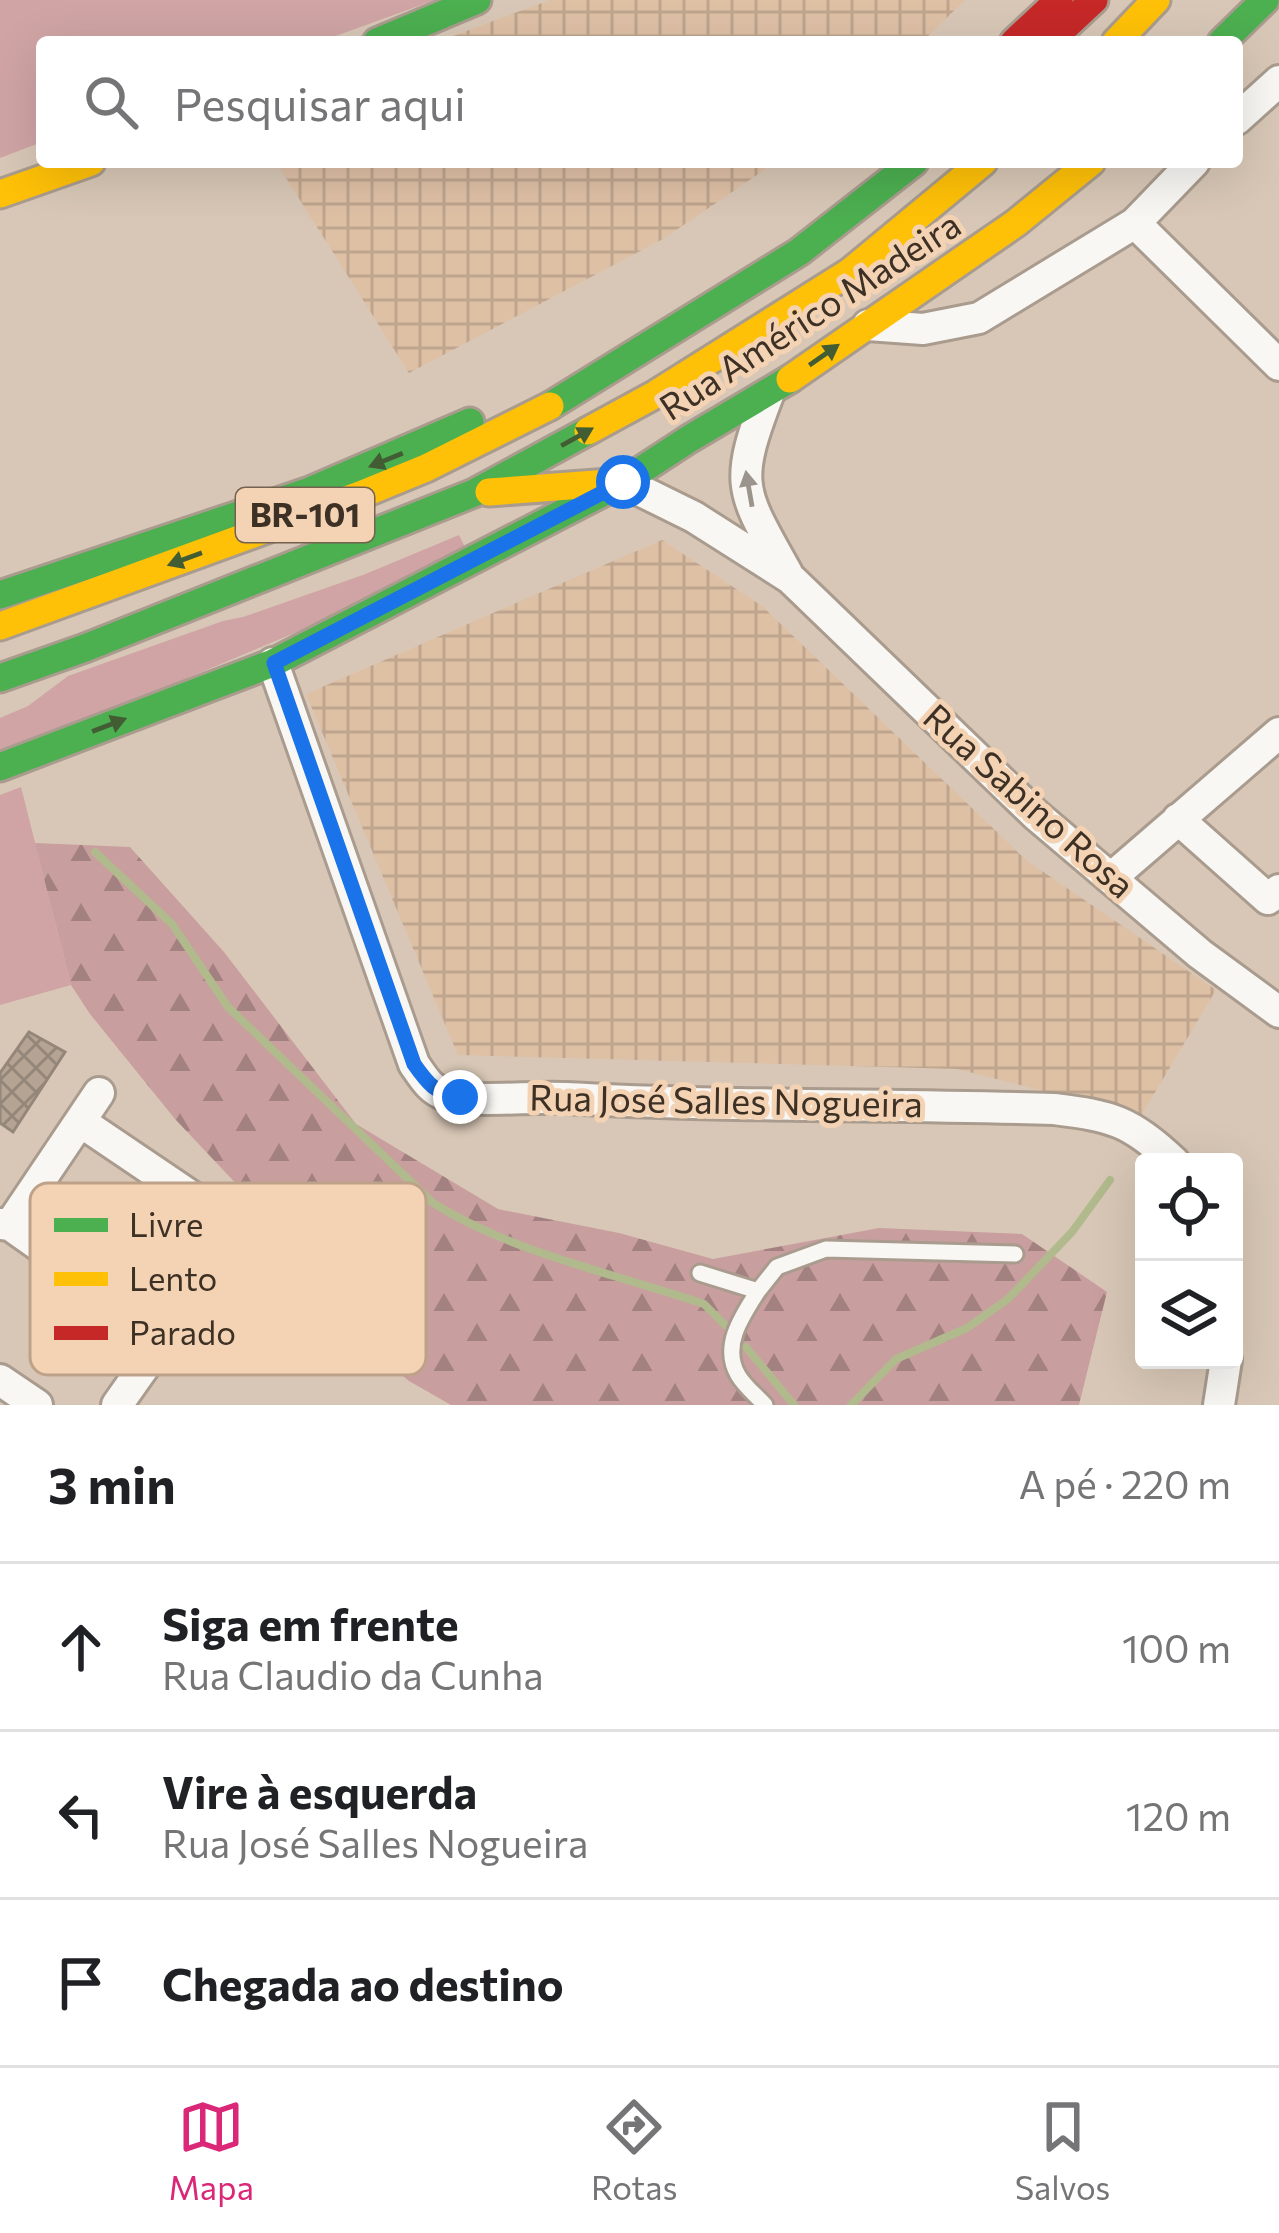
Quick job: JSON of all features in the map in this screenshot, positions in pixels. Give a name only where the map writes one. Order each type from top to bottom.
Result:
[{"type":"street","points":[[390,36],[477,0]]},
{"type":"street","points":[[1020,36],[1059,0]]},
{"type":"street","points":[[1055,36],[1094,0]]},
{"type":"street","points":[[1122,36],[1156,0]]},
{"type":"street","points":[[1228,36],[1264,0]]},
{"type":"street","points":[[1243,114],[1279,81]]},
{"type":"street","points":[[0,194],[74,168]]},
{"type":"street","points":[[0,595],[310,491],[456,429],[619,345],[723,284],[872,168]]},
{"type":"street","name":"BR-101","points":[[0,626],[360,495],[543,410],[800,252],[906,168]]},
{"type":"street","name":"BR-101","points":[[0,678],[474,493],[656,394],[850,272],[976,168]]},
{"type":"street","name":"Rua Américo Madeira","points":[[0,767],[274,663],[623,482],[768,394],[868,326],[1016,223],[1083,168]]},
{"type":"street","points":[[868,326],[923,329],[979,318],[1135,223],[1188,168]]},
{"type":"street","points":[[1135,223],[1279,364]]},
{"type":"street","name":"Rua Sabino Rosa","points":[[768,394],[746,460],[745,490],[790,578]]},
{"type":"street","points":[[474,493],[623,482]]},
{"type":"street","name":"Rua Sabino Rosa","points":[[623,482],[694,517],[790,578],[1036,814],[1201,954],[1279,1012]]},
{"type":"street","name":"Rua José Salles Nogueira","points":[[274,663],[414,1064],[430,1088],[460,1097],[1054,1109],[1097,1114],[1130,1126],[1163,1153]]},
{"type":"street","points":[[1111,878],[1279,733]]},
{"type":"street","points":[[1178,819],[1275,899]]},
{"type":"street","points":[[36,1183],[99,1093]]},
{"type":"street","points":[[81,1122],[171,1183]]},
{"type":"street","points":[[5,1224],[30,1190]]},
{"type":"street","points":[[1220,1405],[1225,1369]]},
{"type":"street","points":[[117,1405],[138,1375]]},
{"type":"street","points":[[0,1380],[37,1405]]},
{"type":"lane","points":[[765,1405],[738,1375],[730,1352],[737,1324],[777,1268],[826,1249],[1015,1254]]},
{"type":"lane","points":[[700,1273],[758,1292]]},
{"type":"shaded area","points":[[0,0],[435,0],[336,36],[36,36],[36,144],[0,158]]},
{"type":"shaded area","points":[[550,0],[965,0],[928,36],[453,36]]},
{"type":"shaded area","points":[[280,168],[767,168],[663,239],[409,373]]},
{"type":"shaded area","points":[[459,535],[467,551],[404,587],[0,757],[0,718],[28,706],[68,676],[363,575]]},
{"type":"shaded area","points":[[662,540],[762,606],[1026,860],[1216,990],[1141,1116],[957,1069],[458,1055],[306,694]]},
{"type":"shaded area","points":[[21,787],[71,985],[0,1005],[0,795]]},
{"type":"green space","points":[[35,843],[130,847],[224,952],[356,1124],[498,1209],[619,1233],[713,1259],[879,1228],[1022,1234],[1107,1292],[1079,1405],[451,1405],[402,1375],[426,1375],[426,1183],[235,1183],[175,1119],[71,985]]},
{"type":"building","points":[[29,1032],[65,1052],[13,1132],[0,1123],[0,1073]]},
{"type":"waterway","points":[[95,852],[172,924],[228,1007],[412,1183]]},
{"type":"waterway","points":[[851,1405],[896,1359],[967,1328],[1008,1299],[1072,1232],[1110,1180]]},
{"type":"waterway","points":[[426,1196],[497,1236],[704,1304],[726,1326]]},
{"type":"waterway","points":[[746,1347],[794,1405]]},
{"type":"traffic: fast","points":[[391,36],[477,0]]},
{"type":"traffic: fast","points":[[1228,36],[1265,0]]},
{"type":"traffic: fast","points":[[550,406],[799,252],[906,168]]},
{"type":"traffic: fast","points":[[0,767],[273,663],[623,482],[790,379]]},
{"type":"traffic: fast","points":[[0,595],[310,491],[470,422]]},
{"type":"traffic: fast","points":[[0,678],[474,493],[588,431]]},
{"type":"traffic: slow","points":[[1122,36],[1156,0]]},
{"type":"traffic: slow","points":[[0,194],[74,168]]},
{"type":"traffic: slow","points":[[588,431],[656,394],[850,272],[976,168]]},
{"type":"traffic: slow","points":[[790,379],[1016,223],[1084,168]]},
{"type":"traffic: slow","points":[[0,626],[360,495],[550,406]]},
{"type":"traffic: slow","points":[[489,492],[623,482]]},
{"type":"traffic: jam","points":[[1020,36],[1059,0]]},
{"type":"traffic: jam","points":[[1055,36],[1094,0]]},
{"type":"route","points":[[460,1097],[430,1088],[414,1064],[274,663],[623,482]]}]
